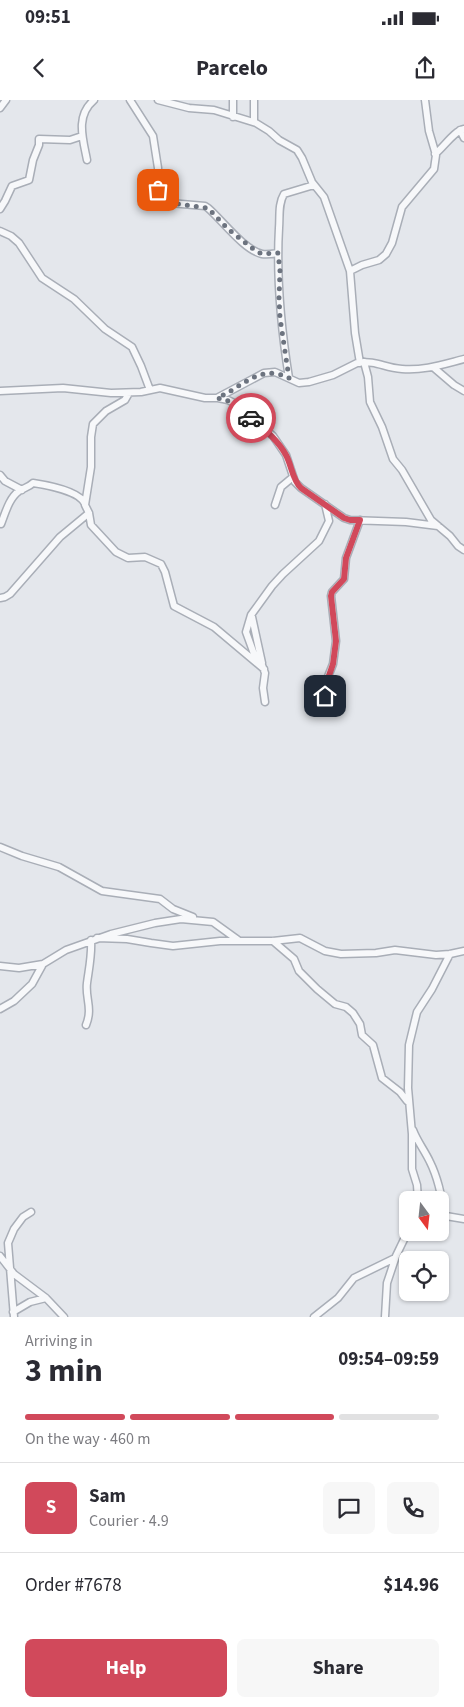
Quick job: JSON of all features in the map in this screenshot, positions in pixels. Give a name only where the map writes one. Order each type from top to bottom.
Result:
[{"type":"street","points":[[0,108],[6,100]]},
{"type":"street","points":[[87,160],[81,129],[84,112],[87,106],[94,100]]},
{"type":"street","points":[[130,100],[153,136],[158,168],[158,190],[161,198],[170,203],[208,208],[228,229],[257,252],[263,254],[278,253]]},
{"type":"street","points":[[158,100],[190,108],[214,110],[254,122],[297,150],[312,182],[324,197],[350,271],[355,333],[362,362],[368,377],[370,402],[382,426],[393,459],[402,470],[425,511],[464,550]]},
{"type":"street","points":[[233,100],[233,117]]},
{"type":"street","points":[[254,100],[254,122]]},
{"type":"street","points":[[350,271],[379,260],[386,254],[392,243],[402,207],[434,169],[436,154],[429,131],[425,100]]},
{"type":"street","points":[[436,154],[462,129]]},
{"type":"street","points":[[462,129],[464,138]]},
{"type":"street","points":[[0,208],[6,201],[12,186],[29,180],[39,139],[70,140],[82,136]]},
{"type":"street","points":[[289,378],[280,318],[278,253],[280,203],[284,194],[314,185]]},
{"type":"street","points":[[0,225],[2,228],[0,232],[7,233],[19,243],[42,278],[74,299],[105,329],[132,347],[142,366],[150,390]]},
{"type":"street","points":[[217,398],[264,373],[274,372],[299,383],[315,381],[362,362],[379,363],[394,368],[413,370],[464,359]]},
{"type":"street","points":[[433,367],[464,391]]},
{"type":"street","points":[[0,391],[63,388],[111,394],[166,389],[228,400],[236,404],[273,436],[286,455],[296,482],[301,488],[344,518],[438,526]]},
{"type":"street","points":[[85,505],[90,467],[91,437],[94,424],[106,411],[124,400],[129,393]]},
{"type":"street","points":[[0,475],[4,481],[22,490]]},
{"type":"street","points":[[275,505],[282,487],[294,477]]},
{"type":"street","points":[[1,524],[14,496],[34,483],[77,494],[83,500],[89,513],[91,525],[116,552],[128,558],[145,557],[161,564],[174,606],[214,627],[263,667]]},
{"type":"street","points":[[265,702],[263,688],[265,673],[251,615],[283,574],[319,541],[328,521],[325,504]]},
{"type":"street","points":[[0,598],[10,594],[60,537],[89,513]]},
{"type":"street","points":[[329,705],[328,699],[324,695],[324,690],[333,664],[336,641],[331,596],[332,592],[344,579],[346,558],[360,520]]},
{"type":"street","points":[[0,847],[13,853],[59,867],[102,891],[160,899],[173,909],[202,920]]},
{"type":"street","points":[[0,966],[19,968],[42,964],[61,952],[94,939],[155,923],[181,919],[202,920],[219,924],[238,940]]},
{"type":"street","points":[[94,939],[127,939],[173,946],[238,940],[273,941],[300,938],[326,951],[341,954],[376,953],[395,950],[420,954],[450,954],[464,951]]},
{"type":"street","points":[[86,1025],[90,1011],[86,984],[94,939]]},
{"type":"street","points":[[273,941],[294,959],[299,971],[316,990],[335,1004],[346,1007],[353,1013],[360,1024],[362,1035],[373,1045],[382,1078],[400,1092],[408,1105]]},
{"type":"street","points":[[418,1191],[418,1185],[412,1169],[411,1127],[408,1105],[408,1058],[414,1019],[450,954]]},
{"type":"street","points":[[0,1009],[14,1001],[32,984],[42,964]]},
{"type":"street","points":[[411,1127],[430,1162],[440,1191]]},
{"type":"street","points":[[13,1316],[10,1238],[23,1217],[31,1212]]},
{"type":"street","points":[[449,1216],[464,1219]]},
{"type":"street","points":[[384,1316],[387,1283],[395,1258],[403,1241]]},
{"type":"street","points":[[0,1256],[10,1270],[46,1298],[64,1317]]},
{"type":"street","points":[[314,1317],[338,1298],[352,1279],[395,1258]]},
{"type":"street","points":[[13,1316],[30,1302],[46,1298]]},
{"type":"way so far","points":[[158,190],[160,196],[169,203],[208,208],[228,229],[257,252],[263,254],[278,253],[280,318],[289,378],[274,372],[267,372],[217,398],[236,404],[251,418]]},
{"type":"route","points":[[251,418],[273,436],[286,455],[296,482],[301,488],[344,518],[360,520],[346,558],[344,579],[332,592],[331,596],[336,641],[333,664],[324,690],[325,696]]}]
